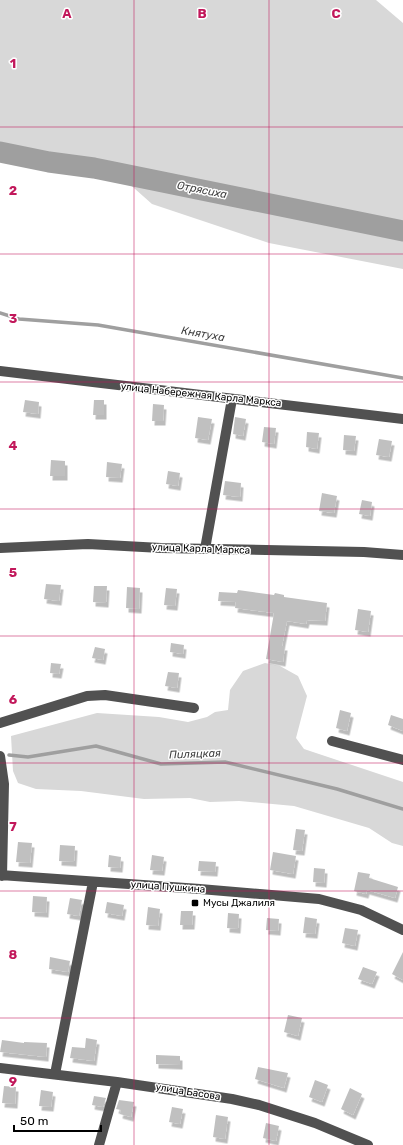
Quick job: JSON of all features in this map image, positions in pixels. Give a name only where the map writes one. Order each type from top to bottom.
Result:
[{"type":"street","name":"улица Набережная Карла Маркса","points":[[0,371],[403,419]]},
{"type":"street","points":[[204,549],[232,399]]},
{"type":"street","name":"улица Карла Маркса","points":[[0,548],[88,544],[204,549],[364,552],[403,555]]},
{"type":"street","points":[[0,723],[87,696],[105,695],[194,708]]},
{"type":"street","points":[[332,741],[403,760]]},
{"type":"street","points":[[0,756],[4,784],[1,876]]},
{"type":"street","name":"улица Пушкина","points":[[1,876],[319,899],[361,910],[403,930]]},
{"type":"street","points":[[55,1074],[93,882]]},
{"type":"street","name":"улица Басова","points":[[0,1068],[117,1082],[207,1095],[259,1105],[314,1123],[368,1145]]},
{"type":"street","points":[[99,1145],[117,1082]]},
{"type":"shaded area","points":[[0,0],[376,0],[403,23],[403,269],[269,243],[152,204],[117,173],[0,143]]},
{"type":"shaded area","points":[[265,663],[280,666],[298,676],[307,696],[296,738],[304,749],[403,782],[403,846],[392,843],[369,828],[294,806],[239,801],[210,802],[190,798],[144,799],[81,791],[36,789],[18,783],[13,771],[11,736],[97,713],[159,717],[188,722],[207,717],[215,712],[228,710],[230,690],[243,671]]},
{"type":"building","points":[[25,400],[39,402],[38,414],[23,412]]},
{"type":"building","points":[[94,400],[104,400],[104,415],[93,415]]},
{"type":"building","points":[[153,404],[164,405],[163,421],[152,421]]},
{"type":"building","points":[[198,417],[212,419],[208,440],[195,438]]},
{"type":"building","points":[[235,417],[246,419],[243,436],[233,434]]},
{"type":"building","points":[[264,427],[276,428],[274,444],[262,442]]},
{"type":"building","points":[[307,432],[319,433],[317,449],[306,447]]},
{"type":"building","points":[[344,435],[356,436],[354,451],[343,450]]},
{"type":"building","points":[[379,439],[392,441],[389,457],[376,455]]},
{"type":"building","points":[[51,460],[65,461],[65,476],[50,476]]},
{"type":"building","points":[[107,462],[122,464],[120,478],[106,477]]},
{"type":"building","points":[[168,471],[180,473],[178,486],[166,484]]},
{"type":"building","points":[[225,481],[241,483],[240,497],[223,495]]},
{"type":"building","points":[[322,493],[337,496],[334,513],[319,511]]},
{"type":"building","points":[[362,500],[372,502],[370,516],[359,514]]},
{"type":"building","points":[[46,584],[61,585],[59,601],[44,599]]},
{"type":"building","points":[[94,586],[107,586],[106,603],[93,602]]},
{"type":"building","points":[[127,587],[140,588],[139,609],[126,608]]},
{"type":"building","points":[[166,588],[177,589],[175,606],[164,605]]},
{"type":"building","points":[[238,590],[274,595],[275,593],[284,595],[284,597],[327,603],[325,621],[307,620],[306,624],[287,621],[282,646],[285,646],[283,662],[266,659],[274,613],[235,608],[236,602],[218,601],[219,592],[237,593]]},
{"type":"building","points":[[358,609],[371,611],[368,632],[355,630]]},
{"type":"building","points":[[171,643],[184,645],[183,654],[170,652]]},
{"type":"building","points":[[95,647],[105,649],[103,660],[92,658]]},
{"type":"building","points":[[51,663],[61,664],[59,674],[50,673]]},
{"type":"building","points":[[168,672],[179,673],[177,688],[165,686]]},
{"type":"building","points":[[340,710],[351,713],[347,731],[336,728]]},
{"type":"building","points":[[391,715],[403,719],[403,731],[388,725]]},
{"type":"building","points":[[296,829],[305,830],[302,851],[293,850]]},
{"type":"building","points":[[18,842],[32,843],[30,863],[16,862]]},
{"type":"building","points":[[60,845],[75,846],[74,862],[59,861]]},
{"type":"building","points":[[273,852],[296,856],[293,874],[270,870]]},
{"type":"building","points":[[109,855],[121,857],[120,868],[108,867]]},
{"type":"building","points":[[152,855],[164,857],[162,871],[150,870]]},
{"type":"building","points":[[199,861],[216,862],[215,872],[198,871]]},
{"type":"building","points":[[314,868],[325,869],[324,883],[313,882]]},
{"type":"building","points":[[358,872],[370,874],[369,878],[398,887],[395,898],[367,890],[366,894],[354,891]]},
{"type":"building","points":[[33,896],[47,897],[46,913],[32,912]]},
{"type":"building","points":[[70,898],[82,900],[79,916],[67,914]]},
{"type":"building","points":[[107,902],[124,905],[122,916],[105,913]]},
{"type":"building","points":[[148,907],[160,909],[158,926],[146,925]]},
{"type":"building","points":[[181,911],[193,911],[192,925],[180,925]]},
{"type":"building","points":[[228,913],[239,914],[238,929],[227,928]]},
{"type":"building","points":[[305,917],[317,919],[315,934],[303,933]]},
{"type":"building","points":[[267,918],[279,919],[278,931],[266,930]]},
{"type":"building","points":[[345,928],[358,930],[355,946],[342,943]]},
{"type":"building","points":[[403,952],[403,980],[392,974]]},
{"type":"building","points":[[50,957],[70,961],[68,972],[49,969]]},
{"type":"building","points":[[363,967],[377,972],[372,984],[358,979]]},
{"type":"building","points":[[288,1015],[302,1018],[298,1036],[284,1032]]},
{"type":"building","points":[[86,1038],[97,1040],[94,1061],[70,1058],[72,1047],[85,1048]]},
{"type":"building","points":[[2,1040],[24,1043],[47,1043],[46,1057],[0,1052]]},
{"type":"building","points":[[156,1055],[180,1056],[180,1065],[156,1064]]},
{"type":"building","points":[[258,1067],[288,1073],[284,1088],[255,1079]]},
{"type":"building","points":[[315,1080],[328,1085],[322,1102],[309,1097]]},
{"type":"building","points":[[4,1086],[16,1087],[15,1104],[2,1103]]},
{"type":"building","points":[[350,1088],[362,1094],[353,1115],[341,1109]]},
{"type":"building","points":[[41,1090],[53,1092],[51,1107],[39,1106]]},
{"type":"building","points":[[94,1096],[106,1098],[103,1107],[92,1105]]},
{"type":"building","points":[[119,1100],[134,1102],[131,1117],[120,1114],[121,1110],[116,1109]]},
{"type":"building","points":[[172,1107],[183,1109],[180,1124],[169,1122]]},
{"type":"building","points":[[216,1115],[228,1117],[225,1139],[213,1137]]},
{"type":"building","points":[[266,1123],[279,1126],[276,1141],[263,1138]]},
{"type":"waterway","name":"Отрясиха","points":[[0,152],[49,162],[94,168],[403,231]]},
{"type":"waterway","name":"Княтуха","points":[[0,313],[19,319],[98,325],[403,378]]},
{"type":"waterway","name":"Пиляцкая","points":[[9,755],[28,757],[96,746],[161,764],[225,762],[337,789],[403,809]]},
{"type":"place","name":"Мусы Джалиля","points":[[195,903]]}]
